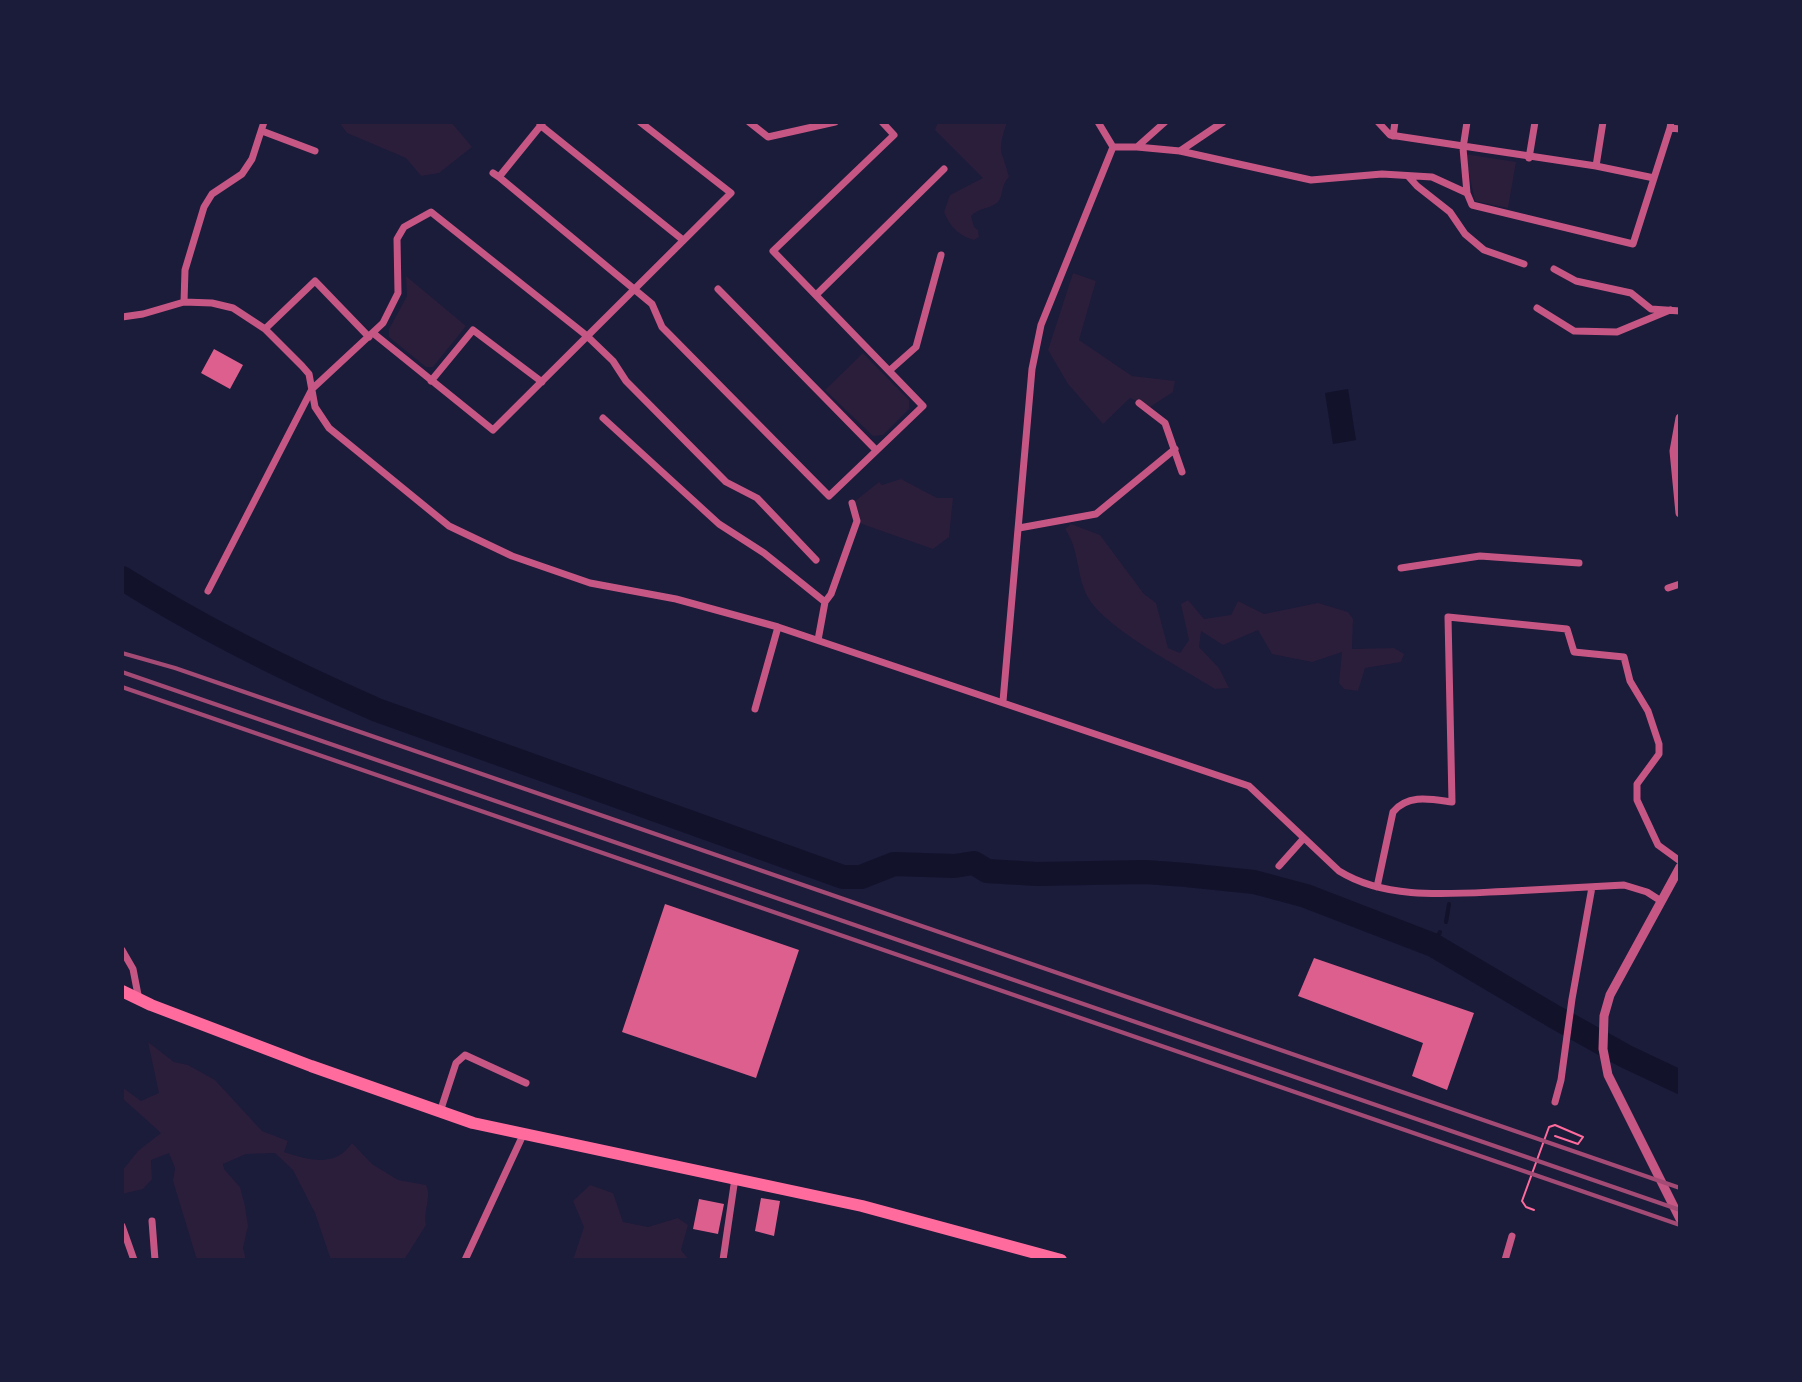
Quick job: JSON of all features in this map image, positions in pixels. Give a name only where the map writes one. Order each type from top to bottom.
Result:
[{"type":"highway","points":[[122,991],[311,1066],[440,1112],[523,1135],[862,1206],[1017,1254],[1061,1260]]},
{"type":"street","points":[[184,302],[185,270],[204,207],[212,194],[242,174],[252,159],[264,122]]},
{"type":"street","points":[[265,329],[315,281],[371,335],[493,430],[731,193],[640,122]]},
{"type":"street","points":[[749,122],[768,137],[809,125],[835,122]]},
{"type":"street","points":[[683,240],[542,124],[496,175],[652,304],[662,327],[829,496],[923,406],[773,251],[894,135],[882,122]]},
{"type":"street","points":[[1098,122],[1113,147]]},
{"type":"street","points":[[1137,147],[1165,122]]},
{"type":"street","points":[[1180,151],[1223,122]]},
{"type":"street","points":[[1378,122],[1393,136],[1596,166],[1654,178]]},
{"type":"street","points":[[1393,136],[1395,122]]},
{"type":"street","points":[[1467,122],[1463,148],[1467,193],[1472,205],[1633,244],[1671,125],[1680,129]]},
{"type":"street","points":[[1529,158],[1535,122]]},
{"type":"street","points":[[1596,166],[1603,122]]},
{"type":"street","points":[[262,131],[315,151]]},
{"type":"street","points":[[1113,147],[1180,151],[1311,180],[1382,174],[1432,177],[1467,193]]},
{"type":"street","points":[[1003,701],[1032,369],[1041,325],[1113,147]]},
{"type":"street","points":[[816,295],[944,169]]},
{"type":"street","points":[[1408,176],[1450,212],[1465,234],[1484,250],[1524,264]]},
{"type":"street","points":[[208,591],[312,389],[383,323],[398,293],[397,239],[404,227],[431,212],[587,336],[613,361],[626,381],[726,482],[757,498],[816,560]]},
{"type":"street","points":[[889,371],[916,347],[941,255]]},
{"type":"street","points":[[1554,269],[1576,281],[1631,293],[1651,309],[1680,311]]},
{"type":"street","points":[[718,289],[876,450]]},
{"type":"street","points":[[122,317],[184,302],[212,303],[233,308],[265,329],[309,374],[315,407],[329,428],[449,526],[512,556],[590,583],[676,599],[778,627],[1249,786],[1354,885],[1444,894],[1632,886],[1661,901]]},
{"type":"street","points":[[1537,308],[1574,331],[1617,332],[1670,310]]},
{"type":"street","points":[[431,381],[473,330],[542,382]]},
{"type":"street","points":[[1139,403],[1165,423],[1182,472]]},
{"type":"street","points":[[603,418],[719,524],[764,553],[825,602]]},
{"type":"street","points":[[1680,418],[1674,451],[1680,508]]},
{"type":"street","points":[[1019,528],[1096,514],[1175,449]]},
{"type":"street","points":[[818,640],[825,602],[831,594],[857,521],[852,503]]},
{"type":"street","points":[[1401,568],[1480,556],[1579,563]]},
{"type":"street","points":[[1668,588],[1680,584]]},
{"type":"street","points":[[1377,887],[1393,812],[1399,805],[1417,799],[1452,802],[1448,617],[1567,629],[1574,652],[1624,657],[1630,681],[1648,711],[1659,744],[1659,754],[1637,784],[1637,800],[1658,845],[1680,861]]},
{"type":"street","points":[[755,709],[778,627]]},
{"type":"street","points":[[1279,866],[1304,838]]},
{"type":"street","points":[[1680,867],[1610,995],[1604,1016],[1603,1049],[1608,1075],[1680,1219]]},
{"type":"street","points":[[1555,1102],[1592,887]]},
{"type":"street","points":[[122,950],[133,969],[139,1000]]},
{"type":"street","points":[[440,1112],[456,1063],[465,1055],[526,1083]]},
{"type":"street","points":[[465,1260],[523,1135]]},
{"type":"street","points":[[723,1260],[735,1178]]},
{"type":"street","points":[[152,1221],[155,1260]]},
{"type":"street","points":[[122,1226],[134,1260]]},
{"type":"street","points":[[1505,1260],[1512,1236]]},
{"type":"path","points":[[1534,1210],[1522,1201],[1549,1127],[1555,1125],[1583,1137],[1578,1144],[1555,1136]]},
{"type":"shaded area","points":[[339,122],[451,122],[472,147],[439,173],[421,176],[406,158],[347,133]]},
{"type":"shaded area","points":[[938,122],[1007,122],[1001,146],[1009,177],[997,203],[971,216],[979,237],[974,240],[956,230],[944,212],[950,195],[983,178],[935,130]]},
{"type":"shaded area","points":[[1465,154],[1516,162],[1508,208],[1475,201]]},
{"type":"shaded area","points":[[1073,273],[1096,281],[1079,340],[1132,376],[1175,381],[1173,392],[1150,407],[1130,398],[1103,424],[1068,384],[1048,350]]},
{"type":"shaded area","points":[[406,276],[466,326],[433,367],[426,367],[389,337],[389,329],[407,296]]},
{"type":"shaded area","points":[[863,353],[909,400],[909,409],[883,435],[873,436],[825,390]]},
{"type":"shaded area","points":[[1348,389],[1356,440],[1333,444],[1325,393]]},
{"type":"shaded area","points":[[901,479],[937,498],[953,498],[949,537],[933,549],[859,523],[855,501],[879,482],[882,485]]},
{"type":"shaded area","points":[[1071,524],[1100,535],[1144,594],[1156,603],[1168,648],[1180,653],[1189,640],[1181,604],[1188,600],[1204,619],[1231,615],[1238,601],[1264,614],[1318,603],[1348,612],[1353,619],[1352,649],[1394,648],[1404,654],[1401,662],[1365,668],[1358,691],[1344,689],[1339,683],[1342,652],[1312,662],[1272,654],[1258,630],[1223,645],[1201,631],[1199,647],[1219,668],[1229,688],[1215,689],[1129,636],[1099,611],[1089,599],[1082,582],[1073,546],[1065,529]]},
{"type":"shaded area","points":[[148,1042],[174,1062],[188,1065],[215,1080],[262,1131],[288,1141],[284,1152],[312,1159],[330,1159],[352,1143],[372,1164],[398,1180],[426,1185],[426,1225],[404,1260],[331,1260],[315,1213],[293,1170],[275,1153],[246,1154],[223,1164],[240,1187],[245,1206],[248,1226],[243,1248],[246,1260],[197,1260],[173,1181],[175,1168],[169,1153],[151,1160],[152,1179],[143,1189],[122,1194],[122,1171],[138,1151],[161,1133],[122,1098],[122,1087],[141,1101],[159,1093]]},
{"type":"shaded area","points":[[590,1185],[613,1193],[623,1222],[648,1227],[678,1218],[688,1225],[681,1250],[689,1260],[573,1260],[584,1227],[573,1201]]},
{"type":"building","points":[[214,349],[243,365],[230,389],[201,373]]},
{"type":"building","points":[[665,904],[799,950],[756,1078],[622,1032]]},
{"type":"building","points":[[1314,958],[1474,1013],[1447,1090],[1412,1076],[1423,1043],[1298,996]]},
{"type":"building","points":[[761,1198],[780,1201],[774,1236],[755,1231]]},
{"type":"building","points":[[699,1199],[724,1204],[718,1234],[693,1229]]},
{"type":"waterway","points":[[122,578],[247,649],[377,710],[843,877],[861,877],[894,864],[954,866],[974,863],[987,871],[1037,874],[1145,872],[1254,882],[1306,896],[1433,945],[1625,1056],[1680,1082]]},
{"type":"waterway","points":[[1446,922],[1449,904]]},
{"type":"waterway","points":[[1433,945],[1440,932]]},
{"type":"railway","points":[[122,653],[175,668],[1680,1188]]},
{"type":"railway","points":[[122,672],[1680,1210]]},
{"type":"railway","points":[[122,687],[1680,1225]]}]
